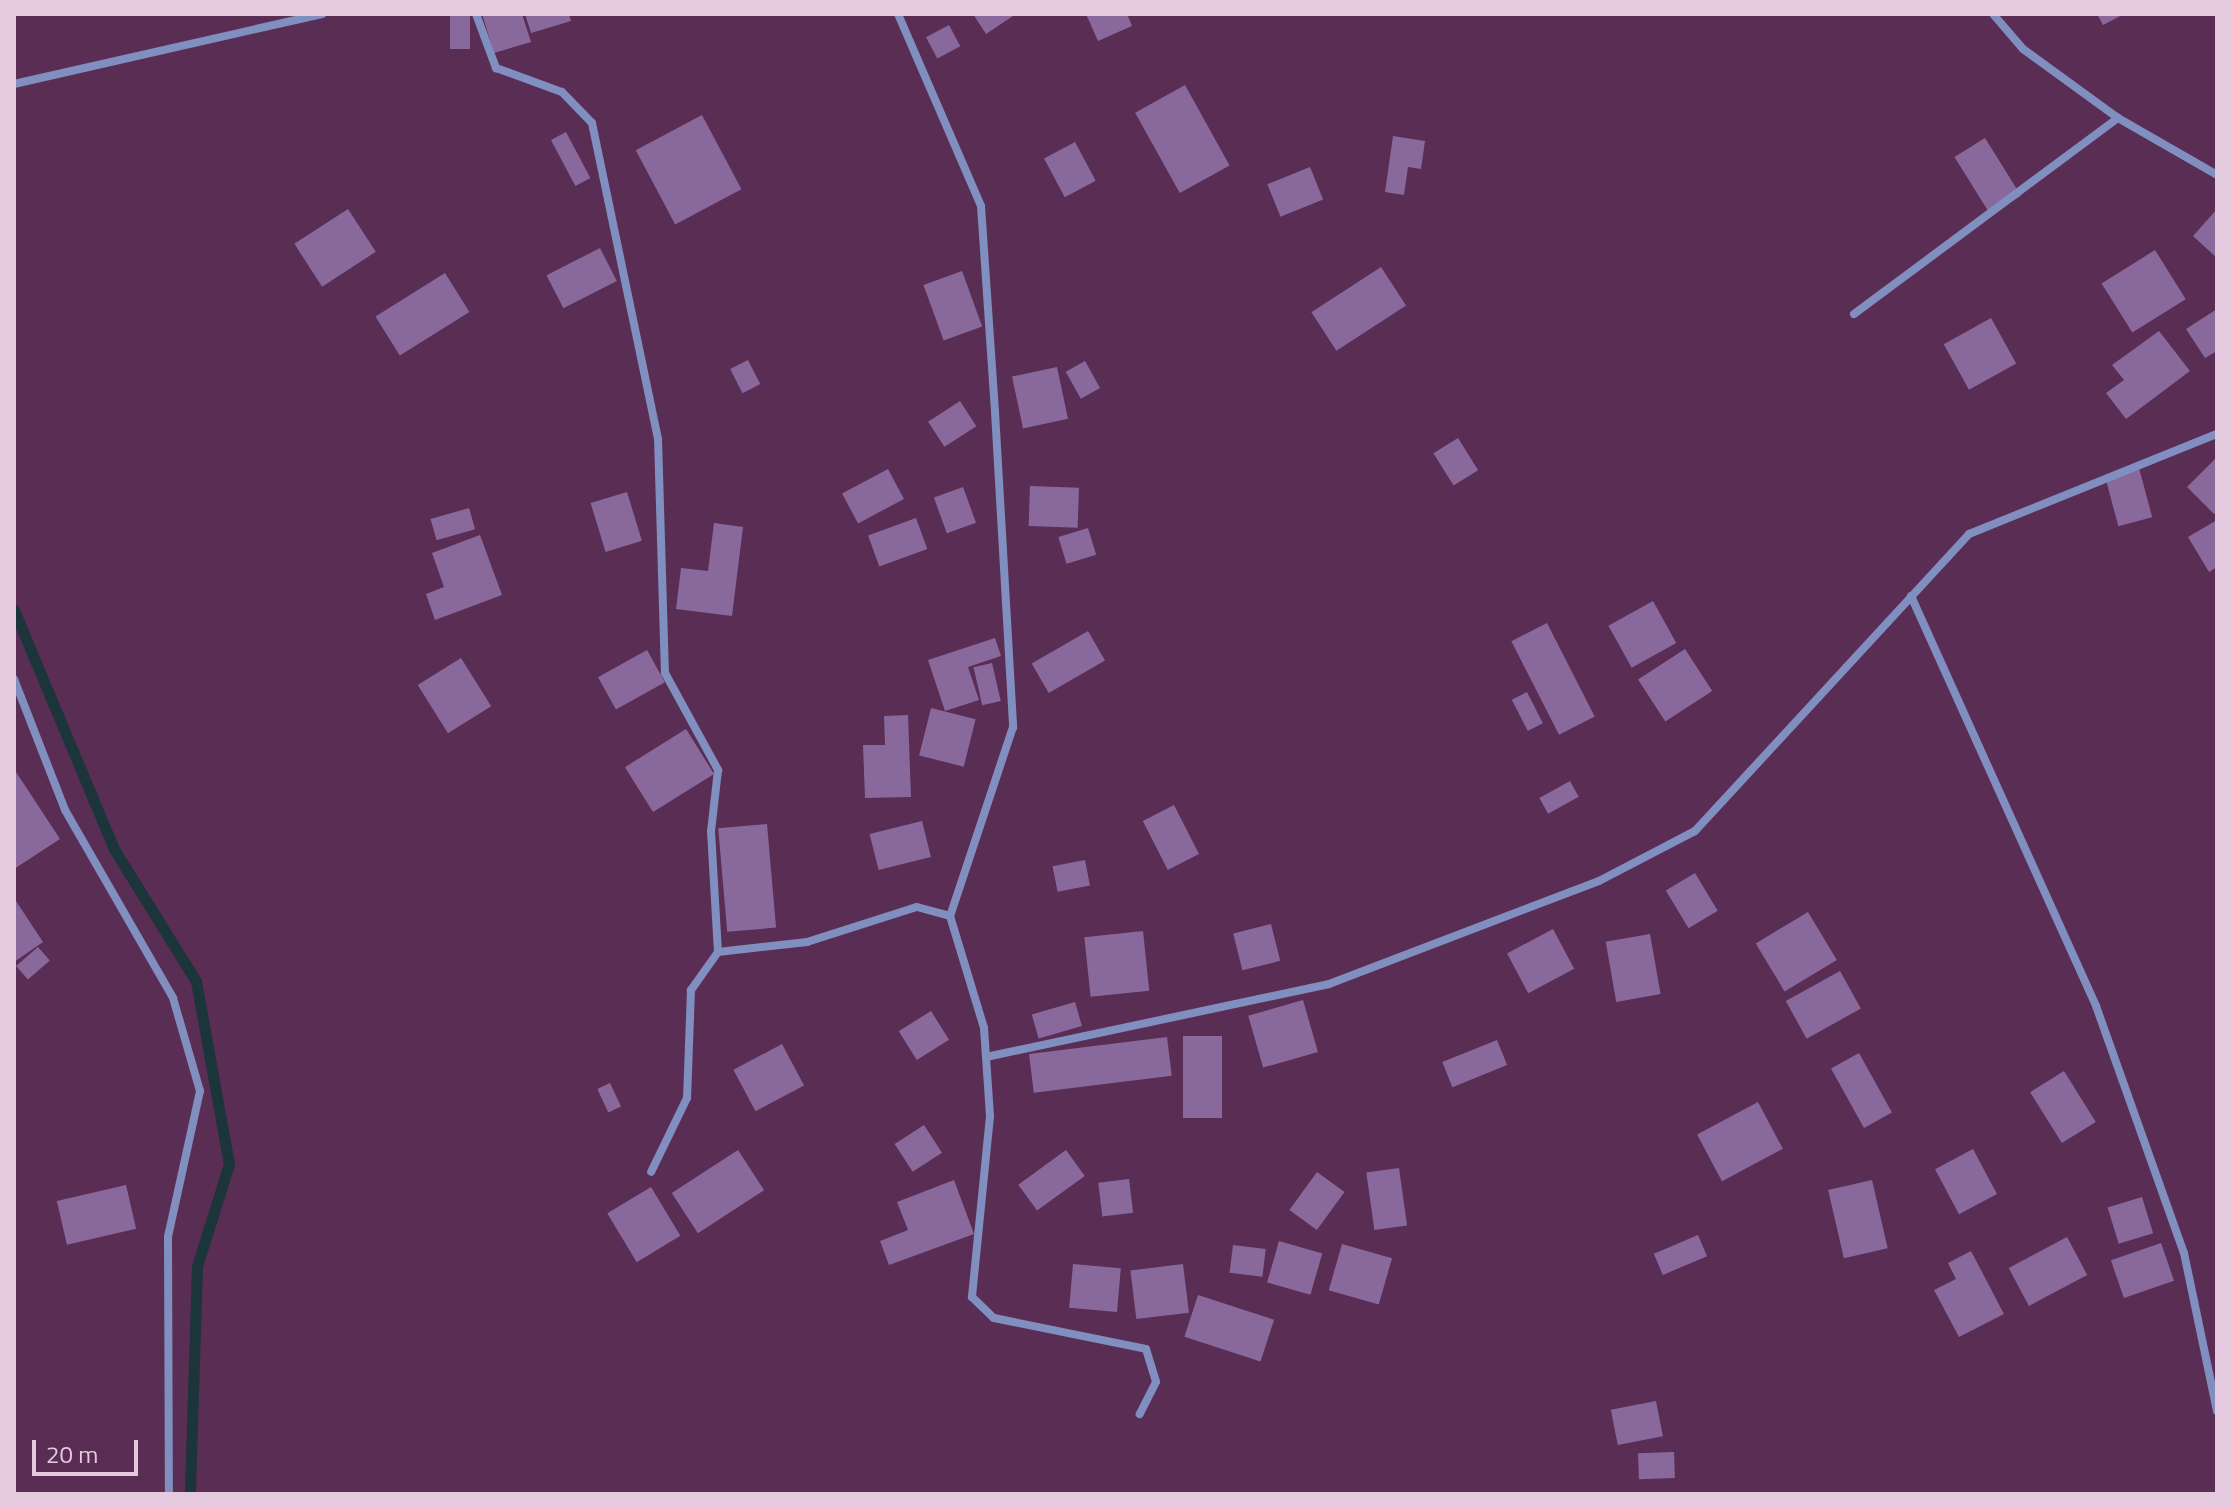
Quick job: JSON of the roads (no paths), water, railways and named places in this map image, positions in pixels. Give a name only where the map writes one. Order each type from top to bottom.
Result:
[{"type":"street","points":[[14,84],[322,14]]},
{"type":"street","points":[[476,14],[496,68],[562,92],[592,123],[658,439],[665,673],[718,770],[711,831],[718,952],[691,990],[687,1098],[651,1172]]},
{"type":"street","points":[[898,14],[981,206],[995,412],[1013,727],[950,916],[986,1057],[987,1205],[972,1297],[994,1318],[1146,1349],[1156,1382],[1140,1414]]},
{"type":"street","points":[[1993,14],[2023,49],[2118,118],[2217,175]]},
{"type":"street","points":[[1854,314],[2118,118]]},
{"type":"street","points":[[986,1057],[1329,984],[1599,881],[1695,831],[1969,534],[2217,434]]},
{"type":"street","points":[[1911,596],[2096,1006],[2184,1253],[2217,1411]]},
{"type":"street","points":[[14,679],[65,810],[173,998],[200,1091],[168,1237],[169,1494]]},
{"type":"street","points":[[718,952],[807,942],[917,907],[950,916]]},
{"type":"waterway","points":[[14,610],[114,849],[196,981],[229,1164],[197,1266],[190,1494]]}]
